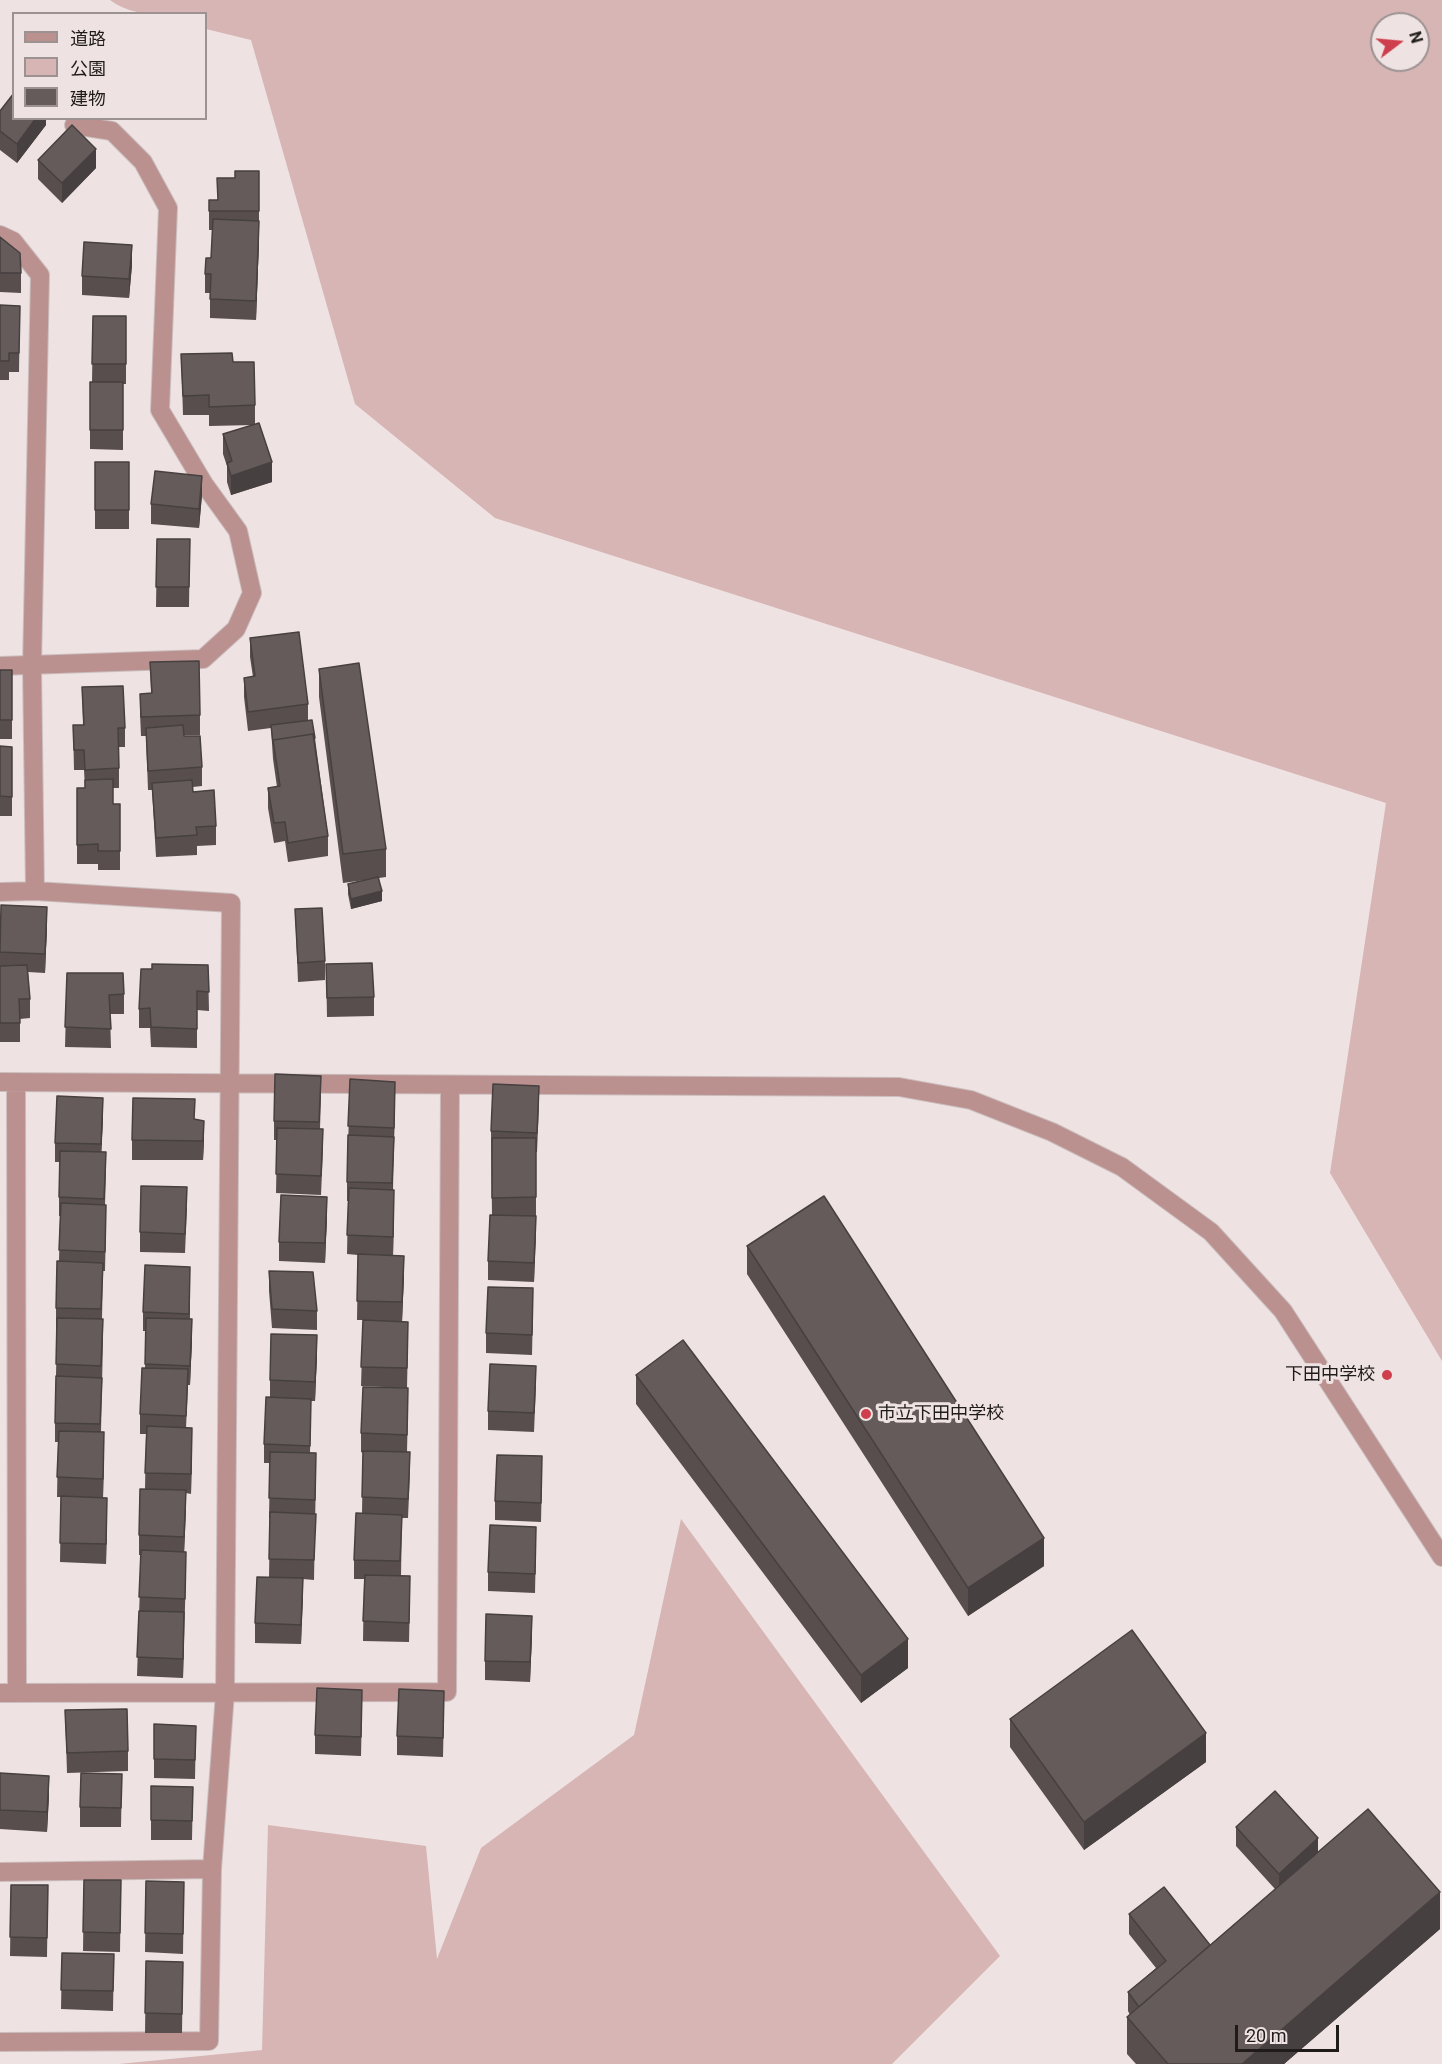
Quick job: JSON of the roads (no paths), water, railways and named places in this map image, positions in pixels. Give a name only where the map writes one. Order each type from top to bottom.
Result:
[{"type":"street","points":[[0,666],[203,659],[236,629],[252,593],[238,531],[204,484],[160,410],[168,208],[143,162],[112,131],[74,125]]},
{"type":"street","points":[[0,235],[13,241],[40,275],[32,666],[35,891]]},
{"type":"street","points":[[0,892],[35,891],[231,903],[225,1693],[212,1869],[209,2041],[0,2042]]},
{"type":"street","points":[[450,1084],[447,1692],[8,1693],[8,1082],[230,1082],[899,1087],[971,1100],[1052,1132],[1122,1167],[1211,1232],[1283,1311],[1442,1557]]},
{"type":"street","points":[[0,1872],[212,1869]]},
{"type":"place","name":"下田中学校","points":[[1387,1375]]},
{"type":"place","name":"市立下田中学校","points":[[866,1414]]}]
